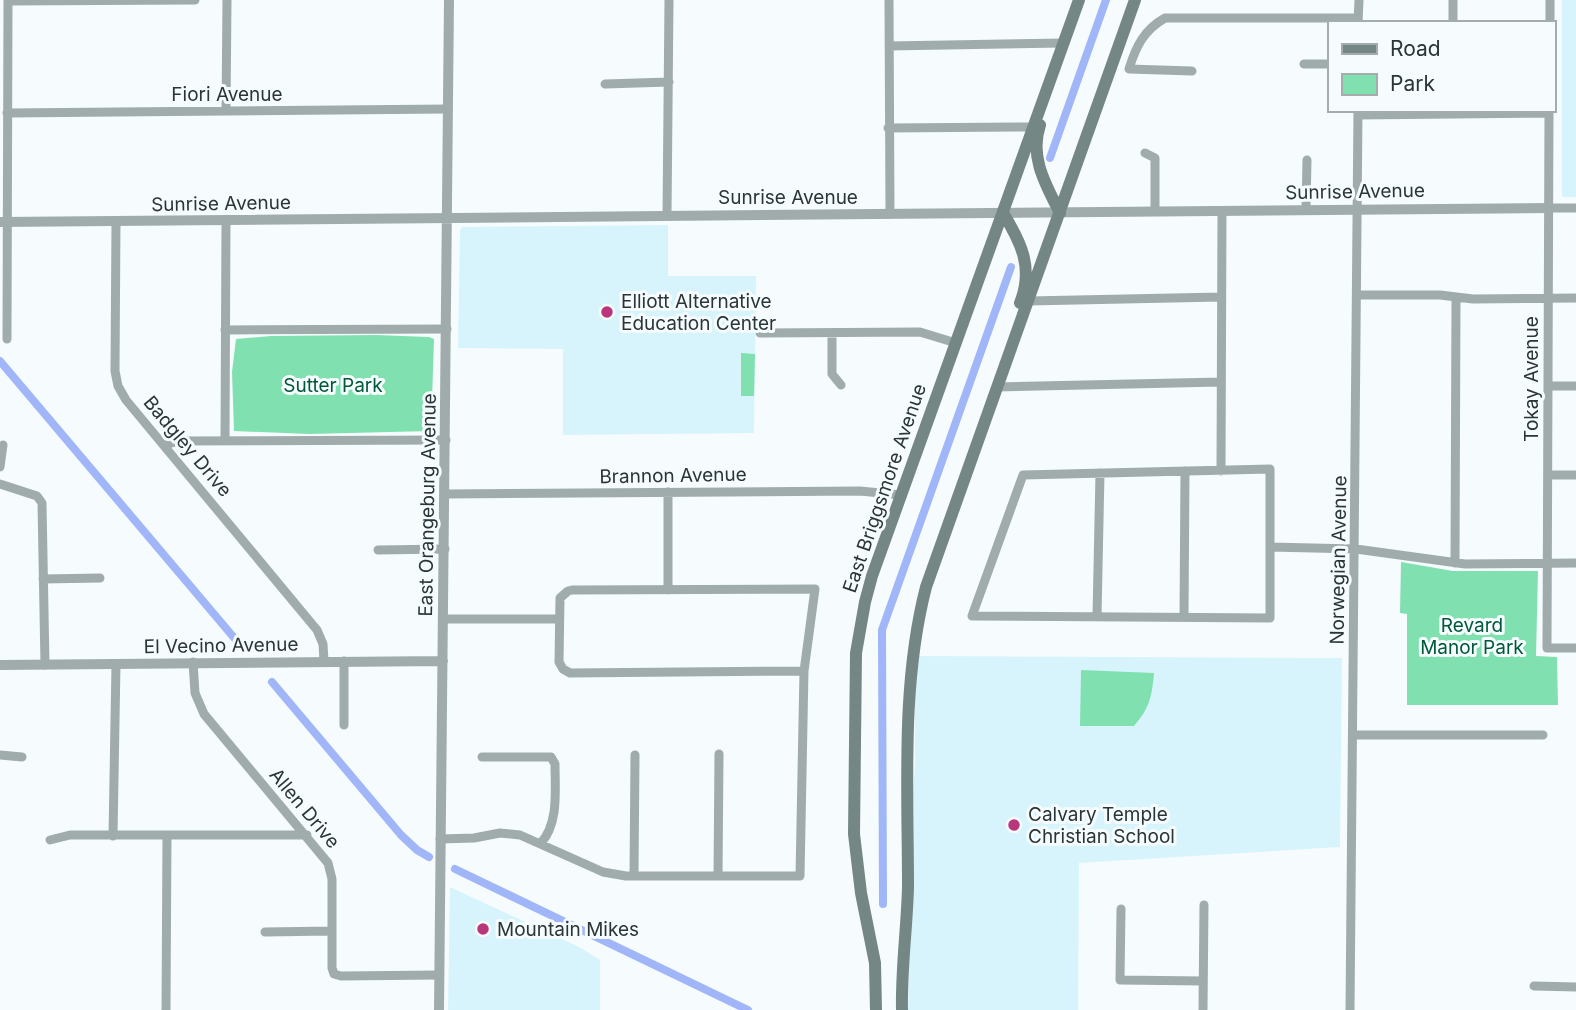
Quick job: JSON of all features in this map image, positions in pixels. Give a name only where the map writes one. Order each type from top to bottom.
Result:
[{"type":"main road","name":"East Briggsmore Avenue","points":[[876,1010],[875,963],[861,893],[854,834],[854,679],[859,627],[901,495],[1079,0]]},
{"type":"main road","points":[[902,1010],[901,987],[908,895],[910,684],[913,647],[926,587],[1135,0]]},
{"type":"main road","points":[[1048,87],[1047,104],[1038,131],[1038,160],[1045,186],[1060,213]]},
{"type":"main road","points":[[1003,213],[1020,242],[1026,276],[1023,295],[1011,326],[1012,347]]},
{"type":"street","points":[[7,339],[3,222],[8,1],[195,0]]},
{"type":"street","points":[[226,111],[227,0]]},
{"type":"street","name":"East Orangeburg Avenue","points":[[439,1010],[449,0]]},
{"type":"street","points":[[667,215],[669,0]]},
{"type":"street","points":[[889,0],[890,214]]},
{"type":"street","points":[[1192,71],[1129,69],[1138,42],[1145,33],[1166,18],[1358,20],[1359,0]]},
{"type":"street","points":[[1453,0],[1453,21]]},
{"type":"street","points":[[1550,0],[1550,21]]},
{"type":"street","points":[[889,46],[1064,43]]},
{"type":"street","points":[[1304,64],[1328,64]]},
{"type":"street","points":[[605,84],[668,82]]},
{"type":"street","name":"Fiori Avenue","points":[[7,113],[448,109]]},
{"type":"street","points":[[1358,113],[1549,112]]},
{"type":"street","name":"Tokay Avenue","points":[[1549,112],[1547,648],[1576,648]]},
{"type":"street","name":"Norwegian Avenue","points":[[1350,1010],[1358,113]]},
{"type":"street","points":[[888,128],[1034,127]]},
{"type":"street","points":[[1144,153],[1155,158],[1155,211]]},
{"type":"street","points":[[1306,209],[1307,160]]},
{"type":"street","name":"Sunrise Avenue","points":[[3,222],[1576,208]]},
{"type":"street","points":[[1220,471],[1222,211]]},
{"type":"street","points":[[225,440],[226,220]]},
{"type":"street","name":"Badgley Drive","points":[[116,221],[115,379],[126,400],[317,630],[323,644],[324,661]]},
{"type":"street","points":[[1358,295],[1440,295],[1473,299],[1576,298]]},
{"type":"street","points":[[1028,300],[1221,297]]},
{"type":"street","points":[[1455,563],[1456,297]]},
{"type":"street","points":[[225,330],[446,329]]},
{"type":"street","points":[[760,333],[926,333],[956,343]]},
{"type":"street","points":[[832,333],[832,374],[841,385]]},
{"type":"street","points":[[997,387],[1220,382]]},
{"type":"street","points":[[1548,386],[1576,386]]},
{"type":"street","points":[[165,445],[178,441],[225,440],[446,440]]},
{"type":"street","points":[[0,467],[3,445]]},
{"type":"street","points":[[1270,469],[1270,618],[972,616],[1023,475],[1220,471],[1270,469]]},
{"type":"street","points":[[1184,617],[1185,471]]},
{"type":"street","points":[[1097,616],[1100,473]]},
{"type":"street","points":[[1548,475],[1576,475]]},
{"type":"street","points":[[0,484],[41,499],[45,665]]},
{"type":"street","name":"Brannon Avenue","points":[[445,494],[860,491],[901,495]]},
{"type":"street","points":[[668,492],[668,590]]},
{"type":"street","points":[[1270,547],[1356,549],[1455,563],[1576,563]]},
{"type":"street","points":[[378,550],[444,549]]},
{"type":"street","points":[[43,579],[100,578]]},
{"type":"street","points":[[440,839],[509,833],[541,843],[603,872],[635,876],[800,876],[804,671],[815,589],[572,590],[563,594],[559,602],[559,662],[563,669],[570,673],[804,671]]},
{"type":"street","points":[[444,620],[559,619]]},
{"type":"street","points":[[344,661],[344,725]]},
{"type":"street","name":"El Vecino Avenue","points":[[0,665],[443,661]]},
{"type":"street","name":"Allen Drive","points":[[193,662],[195,693],[204,714],[324,856],[331,872],[334,974],[439,975]]},
{"type":"street","points":[[113,836],[116,664]]},
{"type":"street","points":[[1354,736],[1543,735]]},
{"type":"street","points":[[718,876],[719,754]]},
{"type":"street","points":[[0,755],[22,757]]},
{"type":"street","points":[[635,755],[635,876]]},
{"type":"street","points":[[482,757],[551,757],[555,764],[552,824],[548,836],[541,843]]},
{"type":"street","points":[[50,840],[70,835],[307,835]]},
{"type":"street","points":[[166,1010],[167,835]]},
{"type":"street","points":[[1203,1010],[1204,905]]},
{"type":"street","points":[[1121,909],[1120,980],[1203,981]]},
{"type":"street","points":[[265,932],[331,932]]},
{"type":"street","points":[[1534,986],[1576,987]]},
{"type":"shaded area","points":[[1562,0],[1576,0],[1576,197],[1562,197]]},
{"type":"shaded area","name":"Elliott Alternative Education Center","points":[[668,225],[668,276],[756,276],[754,433],[563,435],[563,349],[458,348],[462,227]]},
{"type":"shaded area","points":[[918,656],[1342,658],[1340,847],[1079,863],[1078,1010],[908,1010]]},
{"type":"shaded area","points":[[450,887],[581,948],[600,960],[600,1010],[448,1010]]},
{"type":"green space","name":"Sutter Park","points":[[376,335],[434,339],[431,431],[309,434],[234,431],[232,372],[236,339]]},
{"type":"green space","points":[[741,353],[755,354],[754,396],[741,396]]},
{"type":"green space","name":"Revard Manor Park","points":[[1401,562],[1453,571],[1538,571],[1536,656],[1557,657],[1558,705],[1407,705],[1407,614],[1400,613]]},
{"type":"green space","points":[[1081,670],[1154,673],[1149,702],[1134,726],[1080,726]]},
{"type":"waterway","points":[[1050,158],[1106,0]]},
{"type":"waterway","points":[[883,904],[882,630],[1011,267]]},
{"type":"waterway","points":[[0,361],[241,646]]},
{"type":"waterway","points":[[272,682],[401,835],[429,857]]},
{"type":"waterway","points":[[455,869],[748,1010]]},
{"type":"place","name":"Elliott Alternative Education Center","points":[[607,312]]},
{"type":"place","name":"Calvary Temple Christian School","points":[[1014,825]]},
{"type":"place","name":"Mountain Mikes","points":[[483,929]]}]
